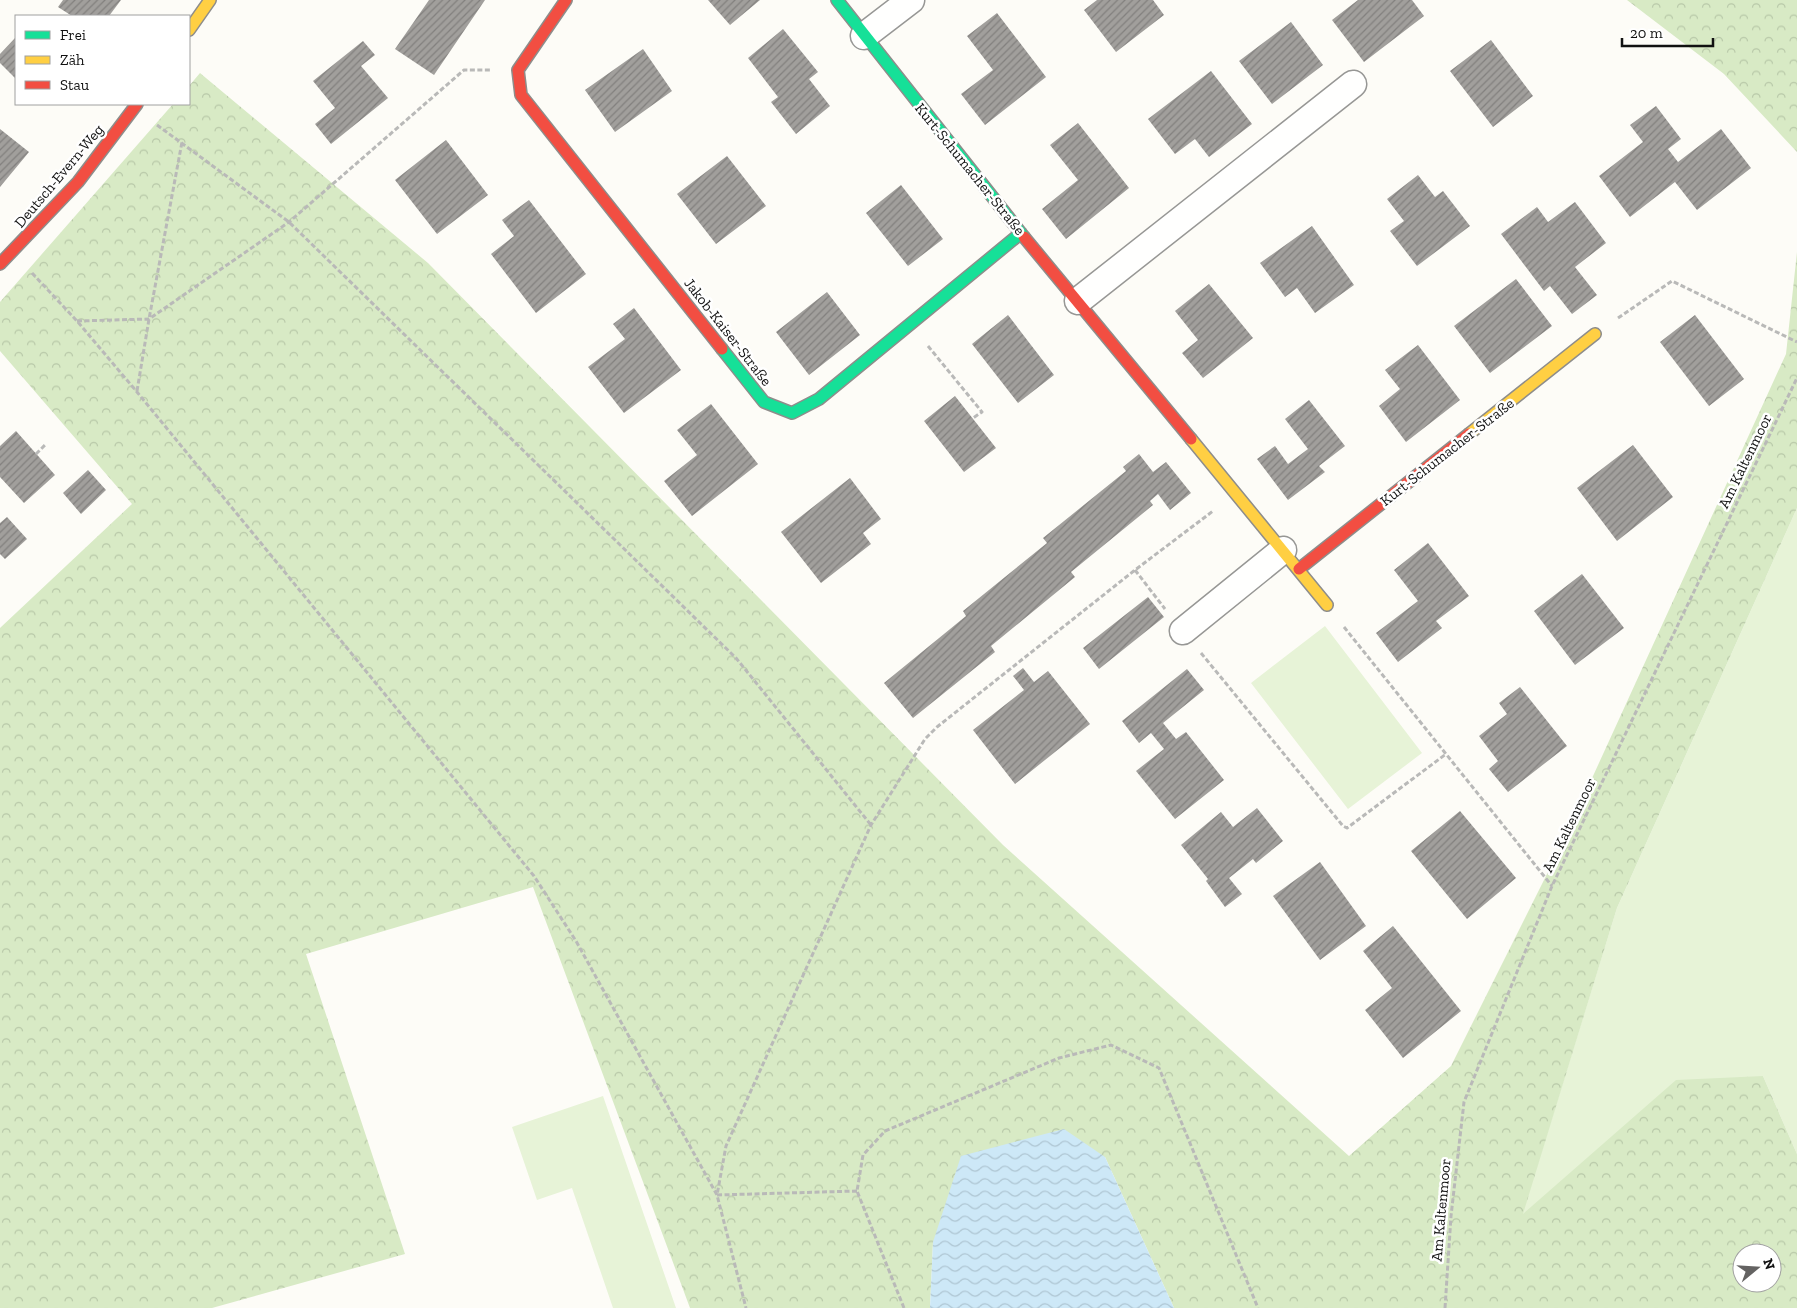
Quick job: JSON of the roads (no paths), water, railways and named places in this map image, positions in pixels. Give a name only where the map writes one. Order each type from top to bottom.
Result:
[{"type":"street","points":[[190,29],[210,0]]},
{"type":"street","name":"Jakob-Kaiser-Straße","points":[[566,0],[518,70],[521,94],[764,402],[792,413],[819,399],[1021,233]]},
{"type":"street","name":"Kurt-Schumacher-Straße","points":[[836,0],[1021,233],[1327,605]]},
{"type":"street","points":[[864,36],[911,0]]},
{"type":"street","points":[[1078,301],[1352,84]]},
{"type":"street","name":"Deutsch-Evern-Weg","points":[[0,264],[14,252],[78,182],[135,107]]},
{"type":"street","name":"Kurt-Schumacher-Straße","points":[[1183,632],[1291,560],[1595,334]]},
{"type":"water","points":[[1064,1129],[1105,1157],[1174,1308],[930,1308],[933,1242],[961,1156]]}]
